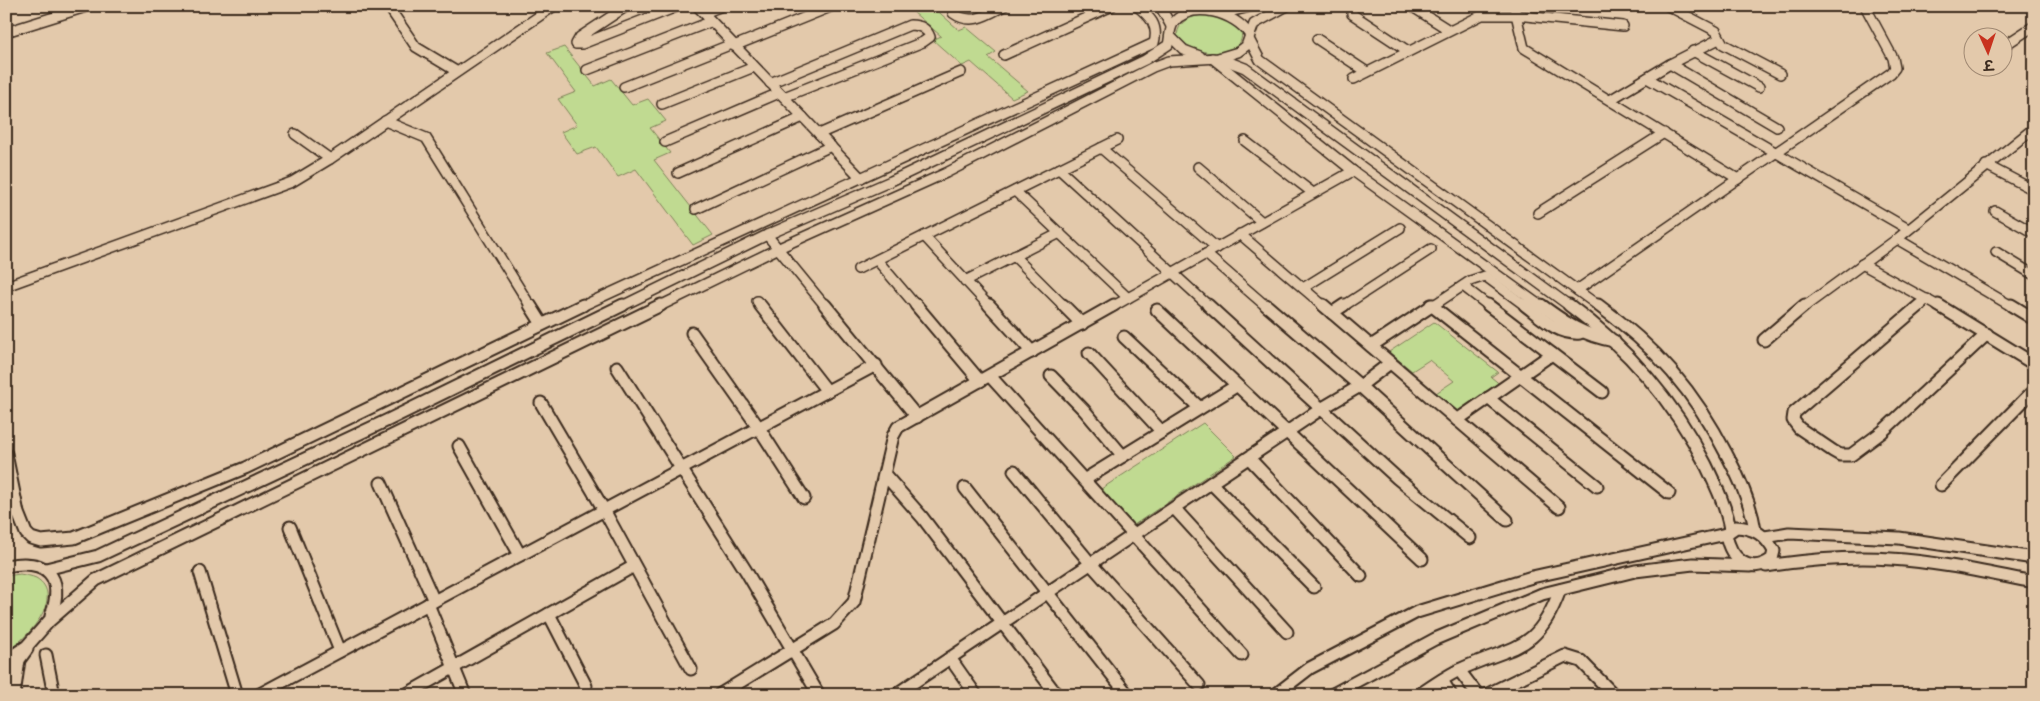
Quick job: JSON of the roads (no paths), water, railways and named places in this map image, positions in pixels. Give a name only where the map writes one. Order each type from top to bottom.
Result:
[{"type":"street","points":[[6,32],[89,6]]},
{"type":"street","points":[[388,6],[416,47],[423,53],[456,71]]},
{"type":"street","points":[[6,286],[275,189],[299,178],[330,159],[456,71],[554,6]]},
{"type":"street","points":[[627,6],[580,37],[576,44],[582,44],[679,6]]},
{"type":"street","points":[[697,6],[710,22],[861,178]]},
{"type":"street","points":[[704,14],[722,6]]},
{"type":"street","points":[[624,86],[833,6]]},
{"type":"street","points":[[957,6],[953,13],[960,20],[970,21],[1004,6]]},
{"type":"street","points":[[1004,55],[1112,6]]},
{"type":"street","points":[[6,454],[22,529],[31,538],[58,540],[74,538],[245,468],[542,324],[1154,43],[1157,35],[1154,21],[1137,6]]},
{"type":"street","points":[[46,569],[98,556],[767,235],[900,177],[1157,53],[1168,45],[1171,37],[1171,26],[1160,6]]},
{"type":"street","points":[[1184,6],[1224,13],[1236,18],[1245,25],[1260,60],[1577,290],[1647,344],[1681,380],[1701,408],[1739,478],[1760,534]]},
{"type":"street","points":[[1224,13],[1254,6]]},
{"type":"street","points":[[6,660],[26,646],[45,626],[96,580],[779,248],[946,173],[1153,67],[1169,61],[1212,58],[1238,52],[1246,46],[1254,24],[1287,6]]},
{"type":"street","points":[[1352,6],[1352,14],[1408,51]]},
{"type":"street","points":[[1412,6],[1449,30]]},
{"type":"street","points":[[1514,6],[1524,48],[1738,179]]},
{"type":"street","points":[[1668,6],[1713,29],[1718,39],[1730,48],[1780,74]]},
{"type":"street","points":[[1577,290],[1892,73],[1895,68],[1893,58],[1865,6]]},
{"type":"street","points":[[1171,26],[1177,19],[1186,14],[1210,10]]},
{"type":"street","points":[[1354,79],[1477,16],[1516,15],[1623,26]]},
{"type":"street","points":[[587,70],[710,22]]},
{"type":"street","points":[[665,142],[781,95],[928,40],[930,37],[929,33],[918,25],[910,26],[770,83]]},
{"type":"street","points":[[2012,40],[2034,26]]},
{"type":"street","points":[[1171,37],[1185,51],[1245,68],[1615,341],[1649,374],[1677,411],[1694,439],[1729,517],[1725,543],[1729,552],[1750,566]]},
{"type":"street","points":[[1317,39],[1367,72]]},
{"type":"street","points":[[1610,100],[1693,51],[1718,39]]},
{"type":"street","points":[[1693,51],[1758,87]]},
{"type":"street","points":[[1212,58],[1353,171],[1581,333]]},
{"type":"street","points":[[1670,64],[1777,127]]},
{"type":"street","points":[[662,104],[754,67]]},
{"type":"street","points":[[819,134],[961,72]]},
{"type":"street","points":[[1647,78],[1908,229]]},
{"type":"street","points":[[1065,84],[1077,93]]},
{"type":"street","points":[[678,172],[803,117]]},
{"type":"street","points":[[385,121],[426,138],[542,324]]},
{"type":"street","points":[[1318,121],[1318,142]]},
{"type":"street","points":[[1764,340],[1807,304],[1897,239],[1986,165],[2032,132]]},
{"type":"street","points":[[1538,213],[1664,133]]},
{"type":"street","points":[[295,134],[330,159]]},
{"type":"street","points":[[858,269],[1117,140]]},
{"type":"street","points":[[1245,141],[1314,193]]},
{"type":"street","points":[[696,209],[831,146]]},
{"type":"street","points":[[1101,148],[1217,248]]},
{"type":"street","points":[[1986,165],[2034,190]]},
{"type":"street","points":[[1198,167],[1262,222]]},
{"type":"street","points":[[1059,169],[1396,478],[1470,538]]},
{"type":"street","points":[[720,695],[834,624],[854,602],[893,436],[898,427],[1353,171]]},
{"type":"street","points":[[1016,190],[1128,298]]},
{"type":"street","points":[[1995,211],[2034,233]]},
{"type":"street","points":[[1303,288],[1400,228]]},
{"type":"street","points":[[965,281],[1060,233]]},
{"type":"street","points":[[1240,234],[1559,507]]},
{"type":"street","points":[[767,235],[917,416]]},
{"type":"street","points":[[924,236],[1032,352]]},
{"type":"street","points":[[1897,239],[2034,319]]},
{"type":"street","points":[[1332,313],[1431,249]]},
{"type":"street","points":[[1996,252],[2034,275]]},
{"type":"street","points":[[1206,254],[1360,386],[1507,520]]},
{"type":"street","points":[[1014,256],[1082,324]]},
{"type":"street","points":[[877,260],[985,378],[1084,480],[1242,655]]},
{"type":"street","points":[[1862,264],[1927,298],[2034,364]]},
{"type":"street","points":[[1371,346],[1431,305],[1479,277],[1489,277],[1560,331],[1569,334],[1581,333],[1615,341]]},
{"type":"street","points":[[1463,286],[1602,392]]},
{"type":"street","points":[[1927,298],[1794,413],[1793,420],[1799,428],[1840,455],[1851,455],[1882,432],[1987,334]]},
{"type":"street","points":[[758,301],[828,391]]},
{"type":"street","points":[[1431,305],[1669,493]]},
{"type":"street","points":[[1157,310],[1422,559]]},
{"type":"street","points":[[692,333],[759,428],[804,498]]},
{"type":"street","points":[[1124,337],[1200,408]]},
{"type":"street","points":[[1089,353],[1162,432]]},
{"type":"street","points":[[1457,420],[1552,354]]},
{"type":"street","points":[[895,695],[1321,409],[1360,386],[1390,363]]},
{"type":"street","points":[[258,695],[876,365]]},
{"type":"street","points":[[617,367],[746,571],[819,695]]},
{"type":"street","points":[[1051,376],[1084,410],[1123,456]]},
{"type":"street","points":[[1084,480],[1236,386]]},
{"type":"street","points":[[1941,485],[2034,390]]},
{"type":"street","points":[[1488,398],[1597,486]]},
{"type":"street","points":[[541,402],[604,510],[691,669]]},
{"type":"street","points":[[460,446],[520,555]]},
{"type":"street","points":[[1249,458],[1361,576]]},
{"type":"street","points":[[245,468],[250,484]]},
{"type":"street","points":[[1014,471],[1091,564],[1198,685]]},
{"type":"street","points":[[885,475],[922,517],[1057,695]]},
{"type":"street","points":[[381,483],[431,602],[465,695]]},
{"type":"street","points":[[1212,483],[1314,587]]},
{"type":"street","points":[[965,488],[1128,695]]},
{"type":"street","points":[[1175,508],[1287,632]]},
{"type":"street","points":[[290,527],[340,651]]},
{"type":"street","points":[[1275,695],[1310,668],[1417,612],[1532,577],[1744,527],[1760,534],[1772,546],[1774,555],[1772,561],[1766,566]]},
{"type":"street","points":[[1760,534],[1899,538],[2034,558]]},
{"type":"street","points":[[1331,695],[1436,639],[1542,594],[1645,570],[1693,564],[1766,566],[1804,560],[1855,558],[1908,560],[1956,566],[2034,582]]},
{"type":"street","points":[[8,564],[31,564],[46,569],[55,577],[59,589],[56,604],[45,626],[19,660],[14,695]]},
{"type":"street","points":[[405,695],[634,566]]},
{"type":"street","points":[[200,572],[237,695]]},
{"type":"street","points":[[1419,695],[1459,670],[1530,642],[1546,626],[1560,590]]},
{"type":"street","points":[[549,614],[586,686]]},
{"type":"street","points":[[46,655],[54,695]]},
{"type":"street","points":[[1486,695],[1565,656],[1581,661],[1614,695]]},
{"type":"street","points":[[950,658],[976,695]]},
{"type":"street","points":[[1459,670],[1478,695]]},
{"type":"street","points":[[1442,680],[1451,695]]}]
